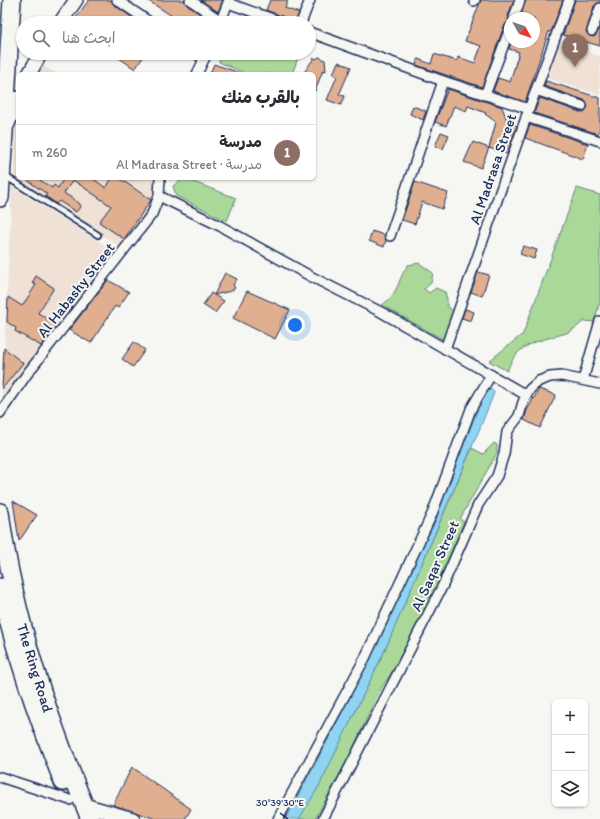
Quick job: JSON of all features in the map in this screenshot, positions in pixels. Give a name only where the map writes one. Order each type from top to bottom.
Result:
[{"type":"highway","points":[[0,0],[0,10]]},
{"type":"highway","points":[[0,198],[12,0]]},
{"type":"highway","name":"The Ring Road","points":[[0,512],[14,594],[28,649],[80,811]]},
{"type":"highway","name":"The Ring Road","points":[[0,584],[21,670],[37,716],[80,811]]},
{"type":"main road","points":[[65,16],[76,0]]},
{"type":"main road","points":[[30,72],[37,60]]},
{"type":"main road","points":[[4,135],[16,103]]},
{"type":"main road","points":[[80,811],[133,819]]},
{"type":"street","points":[[117,0],[141,16]]},
{"type":"street","points":[[190,0],[213,16]]},
{"type":"street","points":[[304,16],[310,0]]},
{"type":"street","points":[[516,12],[520,0]]},
{"type":"street","name":"Al Madrasa Street","points":[[445,349],[569,0]]},
{"type":"street","points":[[223,16],[229,1],[266,16]]},
{"type":"street","points":[[592,31],[600,8]]},
{"type":"street","points":[[316,35],[485,95],[600,140]]},
{"type":"street","points":[[485,95],[504,44]]},
{"type":"street","points":[[198,72],[204,60]]},
{"type":"street","points":[[390,236],[443,81]]},
{"type":"street","points":[[536,90],[582,106]]},
{"type":"street","name":"Al Habashy Street","points":[[0,413],[27,374],[152,214],[159,196],[160,180]]},
{"type":"street","points":[[159,196],[220,226],[251,244],[381,312],[526,395]]},
{"type":"street","points":[[584,380],[596,351],[600,322]]},
{"type":"street","points":[[278,819],[365,658],[432,514],[471,409],[491,375]]},
{"type":"street","name":"Al Saqar Street","points":[[322,819],[440,592],[478,505],[497,476],[504,454],[507,432],[519,416],[526,395],[539,381],[550,377],[562,376],[600,384]]},
{"type":"street","points":[[0,777],[80,811]]},
{"type":"lane","points":[[2,174],[98,235]]},
{"type":"shaded area","points":[[557,43],[600,56],[600,95],[546,78]]},
{"type":"shaded area","points":[[40,63],[54,72],[36,72]]},
{"type":"shaded area","points":[[16,113],[16,180],[164,180],[160,195],[120,247],[14,179],[14,138]]},
{"type":"shaded area","points":[[12,187],[116,252],[2,399]]},
{"type":"green space","points":[[220,60],[297,60],[293,72],[242,72],[219,62]]},
{"type":"green space","points":[[181,180],[188,180],[236,198],[227,221],[176,196],[173,186]]},
{"type":"green space","points":[[577,188],[600,195],[600,302],[594,322],[584,321],[566,333],[529,345],[517,354],[511,361],[507,371],[489,361],[523,334]]},
{"type":"green space","points":[[419,263],[433,273],[431,283],[424,289],[429,293],[436,288],[445,292],[447,306],[454,312],[444,340],[382,305],[392,296],[408,265]]},
{"type":"green space","points":[[494,443],[497,445],[497,453],[460,519],[464,522],[436,587],[398,663],[380,690],[348,759],[315,819],[299,819],[319,786],[384,652],[472,448],[483,454]]},
{"type":"water","points":[[488,389],[493,390],[494,393],[384,652],[319,786],[299,819],[285,819],[367,663],[440,502],[484,393]]},
{"type":"building","points":[[89,0],[111,0],[114,5],[130,16],[77,16]]},
{"type":"building","points":[[147,0],[184,0],[187,5],[203,16],[172,16]]},
{"type":"building","points":[[201,0],[223,0],[218,12]]},
{"type":"building","points":[[270,0],[288,0],[285,8],[299,13],[298,16],[281,16],[266,10]]},
{"type":"building","points":[[481,0],[514,0],[510,12],[504,12],[504,26],[482,87],[416,65],[418,59],[431,64],[434,54],[457,61],[458,57],[475,63],[481,46],[465,41]]},
{"type":"building","points":[[526,0],[563,0],[551,32],[549,31],[525,102],[493,91],[498,78],[510,82],[519,52],[509,48],[540,48],[540,12],[522,12]]},
{"type":"building","points":[[575,0],[600,0],[600,2],[594,6],[586,32],[590,36],[594,37],[600,26],[600,46],[563,35]]},
{"type":"building","points":[[319,57],[325,60],[326,71],[323,70],[316,88],[316,72],[304,72],[313,60]]},
{"type":"building","points":[[122,60],[141,60],[135,69]]},
{"type":"building","points":[[338,62],[351,67],[339,95],[345,96],[341,105],[327,100],[337,76],[333,74]]},
{"type":"building","points":[[214,64],[237,72],[211,72]]},
{"type":"building","points":[[546,81],[600,98],[600,129],[598,134],[534,113],[540,98],[580,112],[584,112],[587,108],[588,104],[584,100],[544,86]]},
{"type":"building","points":[[448,89],[502,107],[507,120],[517,126],[507,154],[489,148],[496,122],[485,114],[486,113],[468,106],[466,111],[454,106],[446,126],[435,122]]},
{"type":"building","points":[[413,106],[426,111],[423,120],[410,114]]},
{"type":"building","points":[[530,125],[588,144],[583,159],[525,138]]},
{"type":"building","points":[[441,132],[449,135],[443,149],[435,146]]},
{"type":"building","points":[[473,142],[489,148],[481,168],[464,162]]},
{"type":"building","points":[[27,180],[40,180],[52,188],[54,185],[58,188],[63,180],[73,180],[64,193],[81,206],[76,212],[59,201],[56,204],[45,196],[47,194]]},
{"type":"building","points":[[73,180],[95,180],[106,188],[111,180],[122,180],[151,200],[124,239],[99,222],[111,206]]},
{"type":"building","points":[[415,182],[448,193],[442,209],[422,202],[415,224],[402,220]]},
{"type":"building","points":[[372,231],[384,235],[386,240],[384,247],[369,241]]},
{"type":"building","points":[[523,246],[537,250],[534,259],[520,254]]},
{"type":"building","points":[[478,272],[489,275],[482,296],[471,292]]},
{"type":"building","points":[[225,273],[237,279],[233,285],[235,288],[231,291],[214,295]]},
{"type":"building","points":[[36,276],[54,288],[38,313],[57,325],[41,346],[15,331],[16,328],[7,322],[8,297],[22,306],[36,285],[32,283]]},
{"type":"building","points":[[108,280],[129,292],[118,308],[115,306],[91,343],[69,330]]},
{"type":"building","points":[[247,291],[290,310],[275,339],[233,318]]},
{"type":"building","points":[[211,293],[224,301],[215,313],[203,305]]},
{"type":"building","points":[[465,309],[474,312],[471,321],[462,318]]},
{"type":"building","points":[[134,342],[145,350],[133,367],[122,359]]},
{"type":"building","points":[[4,348],[23,363],[2,389]]},
{"type":"building","points":[[539,389],[556,395],[540,428],[524,420],[527,410]]},
{"type":"building","points":[[13,501],[37,515],[19,541]]},
{"type":"building","points":[[132,767],[191,809],[185,819],[156,819],[113,805]]},
{"type":"place","name":"مدرسة","points":[[575,67]]}]
